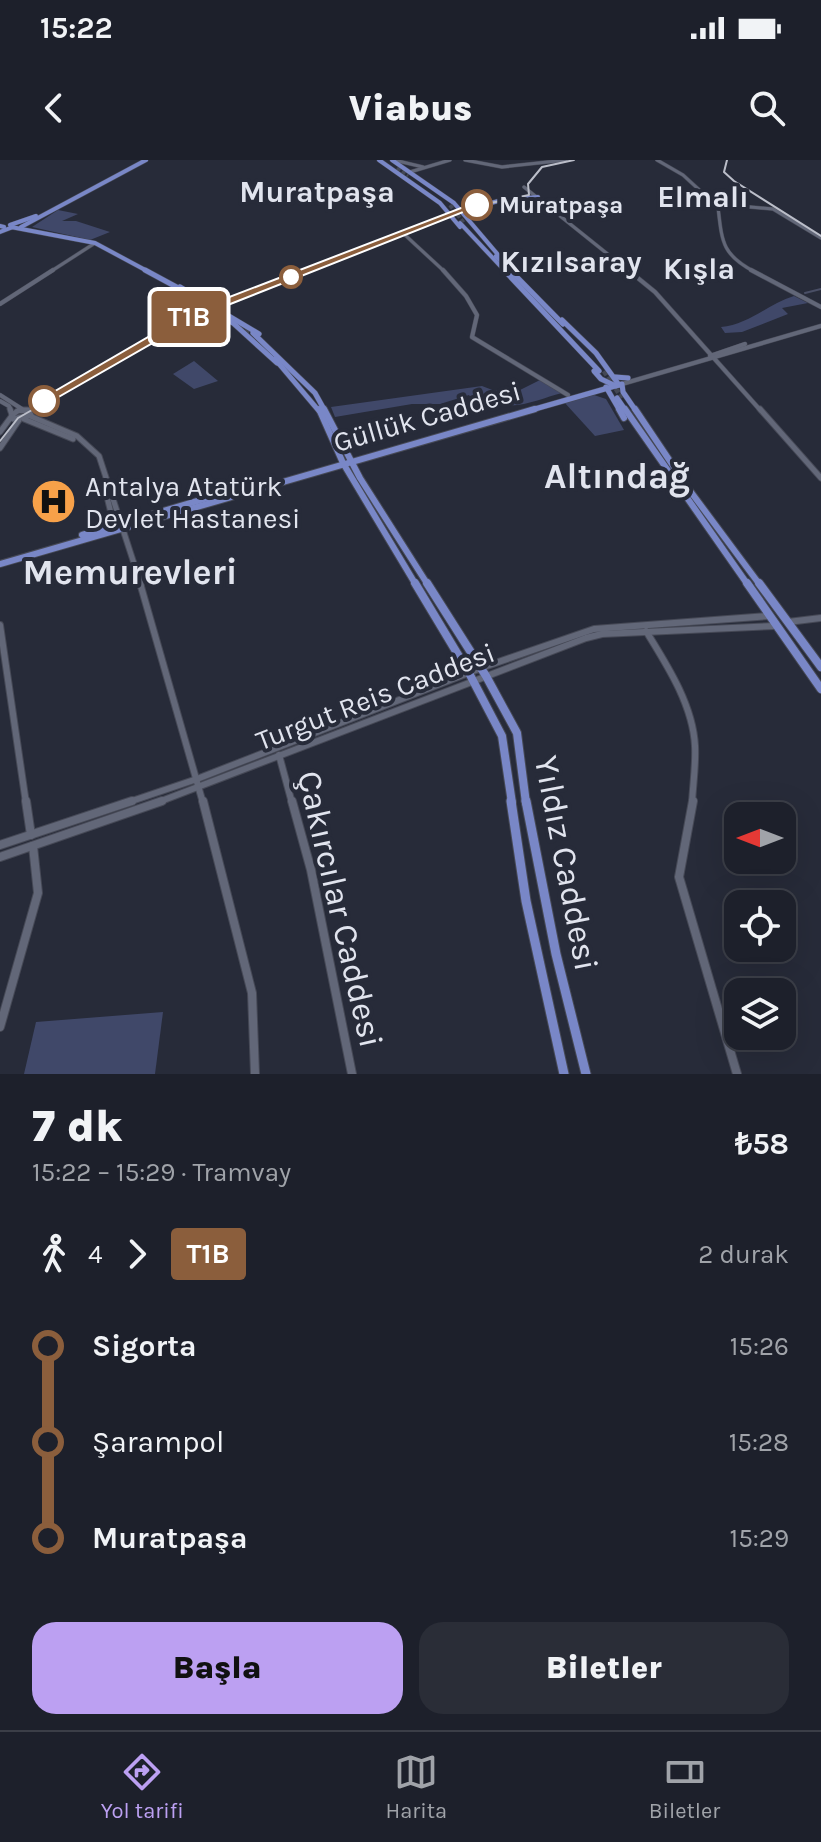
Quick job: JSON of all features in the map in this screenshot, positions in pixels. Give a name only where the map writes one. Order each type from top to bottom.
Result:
[{"type":"main road","points":[[4,228],[30,218],[138,160]]},
{"type":"main road","points":[[20,228],[146,160]]},
{"type":"main road","points":[[387,160],[427,167]]},
{"type":"main road","points":[[387,160],[454,209],[498,265],[609,381],[672,480],[821,689]]},
{"type":"main road","points":[[387,160],[454,209],[462,222],[579,335],[621,398],[821,667]]},
{"type":"main road","points":[[405,171],[447,160]]},
{"type":"main road","points":[[405,171],[438,166],[447,160]]},
{"type":"main road","points":[[465,160],[478,165],[541,166],[566,160]]},
{"type":"main road","points":[[657,160],[683,175],[713,203],[722,207],[773,209],[821,238]]},
{"type":"main road","points":[[524,187],[655,292],[821,478]]},
{"type":"main road","points":[[454,209],[538,197]]},
{"type":"main road","points":[[722,207],[722,242],[734,261],[821,307]]},
{"type":"main road","points":[[32,231],[30,226],[37,220]]},
{"type":"main road","points":[[4,228],[20,228],[95,243],[250,333]]},
{"type":"main road","points":[[4,228],[88,246],[202,298],[250,333],[315,393],[346,459]]},
{"type":"main road","points":[[405,235],[438,266],[476,311],[478,316],[472,337],[568,395]]},
{"type":"main road","points":[[1,302],[95,243]]},
{"type":"main road","points":[[132,266],[144,271],[181,291],[132,266]]},
{"type":"main road","points":[[193,297],[206,304]]},
{"type":"main road","name":"Güllük Caddesi","points":[[346,459],[591,393],[609,381],[714,357],[821,324]]},
{"type":"main road","name":"Güllük Caddesi","points":[[0,562],[609,381],[714,357]]},
{"type":"main road","points":[[591,393],[621,398]]},
{"type":"main road","points":[[0,398],[30,411],[0,448]]},
{"type":"main road","points":[[0,398],[9,406],[12,416]]},
{"type":"main road","points":[[0,432],[22,409]]},
{"type":"main road","points":[[12,416],[71,438],[91,451],[152,620],[198,783],[252,993],[255,1074]]},
{"type":"main road","name":"Yıldız Caddesi","points":[[346,459],[483,672],[517,733],[530,829],[556,954],[586,1074]]},
{"type":"main road","name":"Yıldız Caddesi","points":[[346,459],[502,736],[526,901],[564,1074]]},
{"type":"main road","name":"Turgut Reis Caddesi","points":[[0,845],[279,755],[594,629],[769,616]]},
{"type":"main road","points":[[788,622],[821,618]]},
{"type":"main road","points":[[0,625],[31,835]]},
{"type":"main road","name":"Turgut Reis Caddesi","points":[[483,672],[586,638],[646,631],[775,626]]},
{"type":"main road","points":[[646,631],[673,675],[692,728],[695,745],[692,812],[679,877],[695,941],[737,1074]]},
{"type":"main road","name":"Turgut Reis Caddesi","points":[[0,857],[471,677]]},
{"type":"main road","name":"Çakırcılar Caddesi","points":[[279,755],[311,870],[352,1074]]},
{"type":"main road","points":[[0,1027],[38,893],[33,846]]},
{"type":"shaded area","points":[[58,210],[78,214],[62,221],[76,221],[110,232],[90,240],[32,227]]},
{"type":"shaded area","points":[[794,296],[808,303],[782,308],[788,314],[742,332],[725,333],[721,327],[740,322]]},
{"type":"shaded area","points":[[194,361],[218,381],[194,389],[173,374]]},
{"type":"shaded area","points":[[540,380],[562,393],[515,405],[497,403],[490,398],[472,399],[469,395],[440,404],[412,404],[335,417],[331,407],[482,386],[495,391],[507,388],[516,392]]},
{"type":"shaded area","points":[[594,395],[606,399],[624,430],[595,436],[564,402]]},
{"type":"shaded area","points":[[163,1012],[155,1074],[24,1074],[36,1022]]},
{"type":"waterway","points":[[805,293],[821,289]]},
{"type":"tunnel","points":[[397,168],[408,176]]},
{"type":"tunnel","points":[[450,205],[464,223]]},
{"type":"tunnel","points":[[234,321],[249,334]]},
{"type":"tunnel","points":[[604,371],[622,398]]},
{"type":"tram line","points":[[0,441],[18,418],[205,311],[466,208],[529,195],[528,184],[542,167],[574,160]]},
{"type":"tram line","points":[[727,160],[724,172],[734,181],[821,236]]},
{"type":"tram line","name":"T1B","points":[[44,401],[197,313],[477,205]]},
{"type":"place","name":"Muratpaşa","points":[[477,205]]},
{"type":"place","name":"Antalya Atatürk Devlet Hastanesi","points":[[54,502]]},
{"type":"district","name":"Muratpaşa","points":[[317,192]]},
{"type":"district","name":"Elmalı","points":[[703,197]]},
{"type":"district","name":"Kızılsaray","points":[[571,262]]},
{"type":"district","name":"Kışla","points":[[699,269]]},
{"type":"district","name":"Altındağ","points":[[617,475]]},
{"type":"district","name":"Memurevleri","points":[[130,571]]}]
